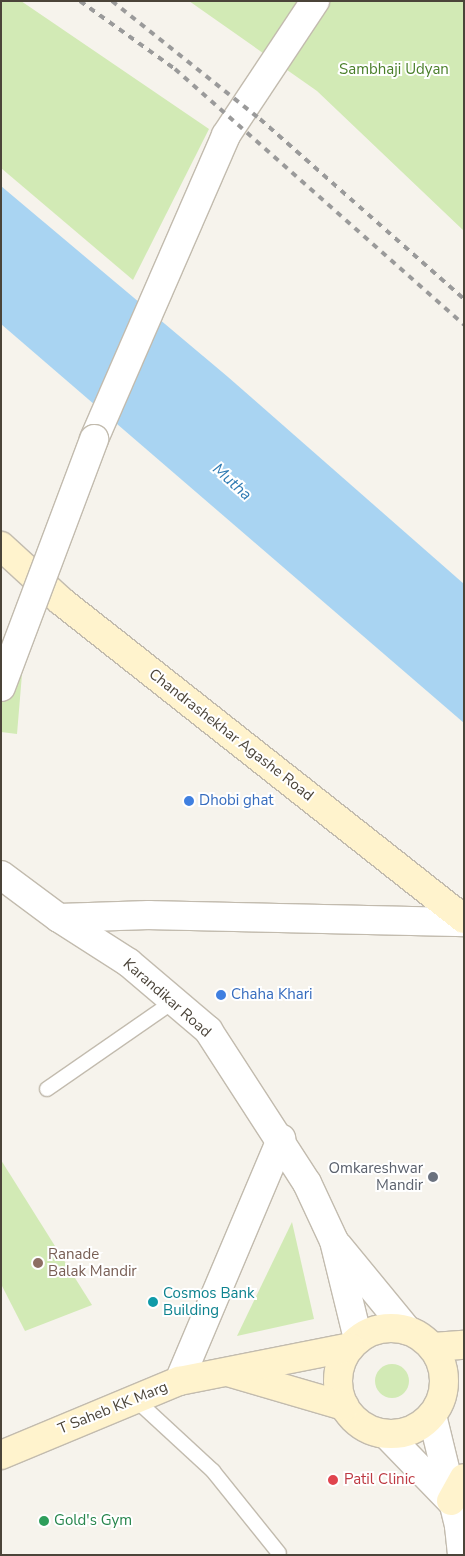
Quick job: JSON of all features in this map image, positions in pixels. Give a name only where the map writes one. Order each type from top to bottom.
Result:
[{"type":"street","points":[[1,687],[94,438],[226,136],[315,1]]},
{"type":"street","name":"Chandrashekhar Agashe Road","points":[[1,546],[61,601],[464,920]]},
{"type":"street","name":"Karandikar Road","points":[[1,875],[60,918],[129,963],[208,1030],[307,1183],[334,1241]]},
{"type":"street","points":[[60,918],[149,914],[464,920]]},
{"type":"street","points":[[178,1381],[280,1139]]},
{"type":"street","points":[[334,1241],[407,1330],[433,1347],[445,1376],[451,1501],[459,1526],[462,1555]]},
{"type":"street","points":[[334,1241],[354,1343]]},
{"type":"street","points":[[407,1330],[376,1330],[354,1343],[338,1375],[344,1406],[358,1422],[386,1434],[451,1501]]},
{"type":"street","name":"T Saheb KK Marg","points":[[1,1455],[178,1381],[227,1372],[354,1343]]},
{"type":"street","points":[[433,1347],[464,1345]]},
{"type":"street","name":"T Saheb KK Marg","points":[[227,1372],[344,1406]]},
{"type":"street","points":[[386,1434],[412,1430],[445,1407]]},
{"type":"street","points":[[451,1501],[464,1478]]},
{"type":"lane","points":[[47,1089],[174,1001]]},
{"type":"lane","points":[[135,1399],[213,1471],[279,1553]]},
{"type":"green space","points":[[1,1],[21,1],[209,129],[133,280],[1,168]]},
{"type":"green space","name":"Sambhaji Udyan","points":[[189,1],[464,1],[464,231],[317,91]]},
{"type":"green space","points":[[1,646],[23,662],[17,734],[1,732]]},
{"type":"green space","points":[[1,1160],[92,1305],[25,1331],[1,1284]]},
{"type":"green space","points":[[292,1222],[314,1319],[237,1336]]},
{"type":"green space","points":[[392,1364],[404,1369],[409,1381],[404,1393],[392,1398],[380,1393],[375,1381],[380,1369]]},
{"type":"water","name":"Mutha","points":[[1,186],[228,377],[464,584],[464,723],[1,324]]},
{"type":"railway","points":[[80,1],[175,69],[464,325]]},
{"type":"railway","points":[[112,1],[260,119],[464,299]]},
{"type":"place","name":"Dhobi ghat","points":[[189,801]]},
{"type":"place","name":"Chaha Khari","points":[[221,995]]},
{"type":"place","name":"Omkareshwar Mandir","points":[[433,1177]]},
{"type":"place","name":"Ranade Balak Mandir","points":[[38,1263]]},
{"type":"place","name":"Cosmos Bank Building","points":[[153,1302]]},
{"type":"place","name":"Patil Clinic","points":[[333,1480]]},
{"type":"place","name":"Gold's Gym","points":[[44,1521]]}]
